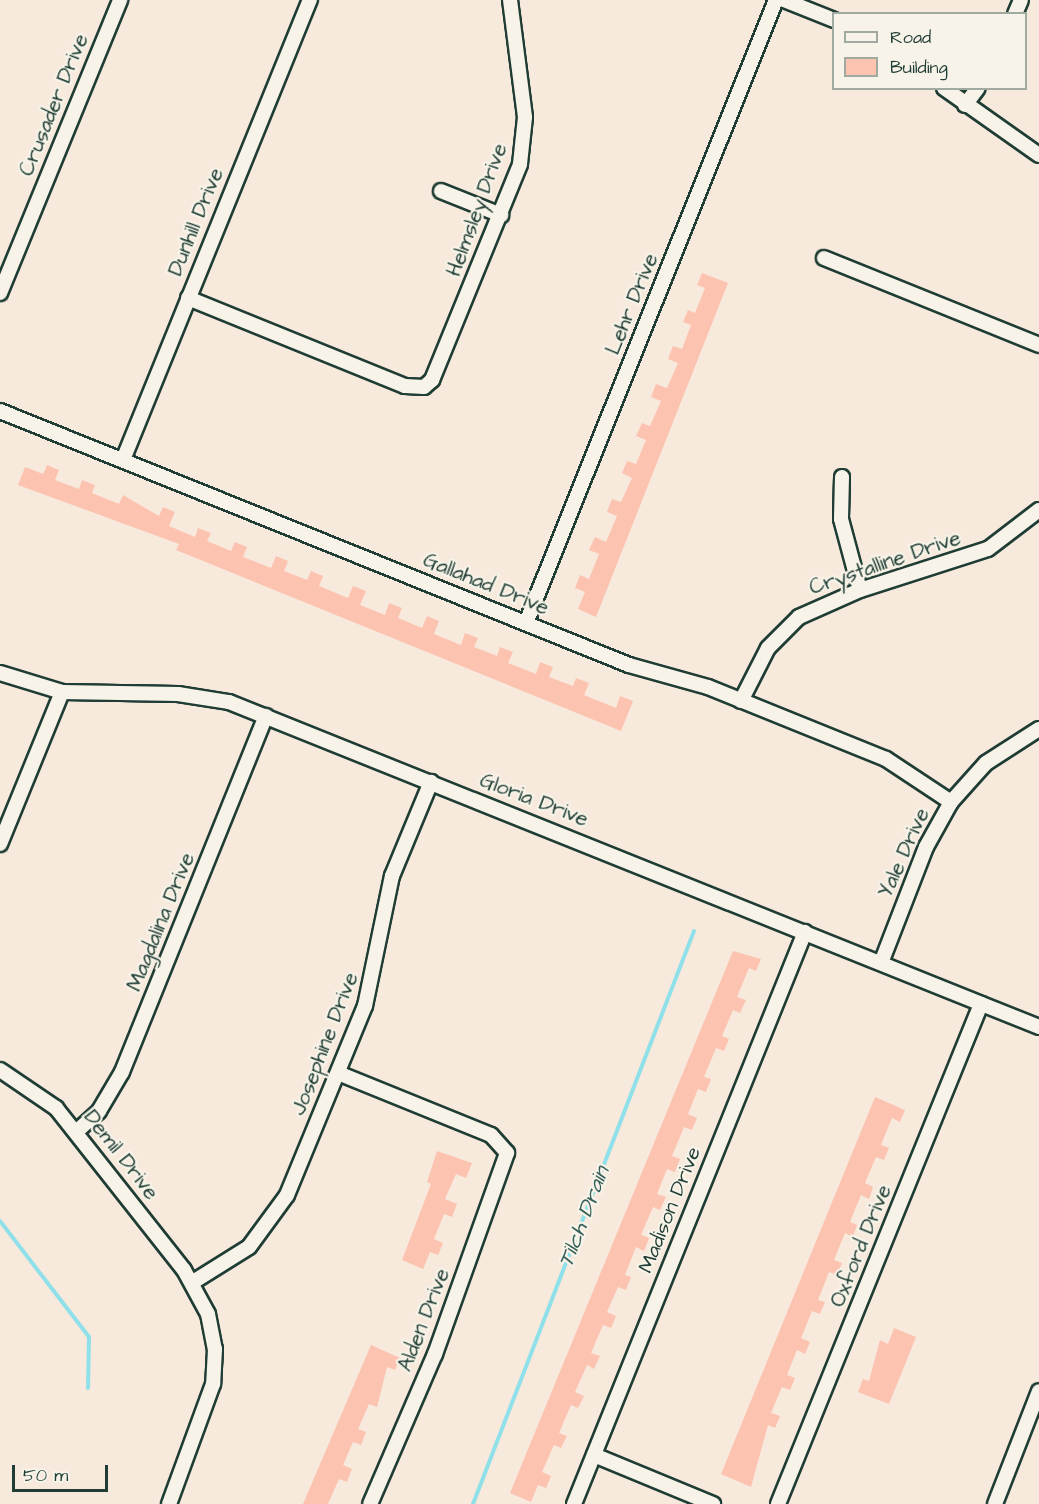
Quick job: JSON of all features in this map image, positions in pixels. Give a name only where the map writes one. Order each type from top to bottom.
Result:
[{"type":"street","name":"Crusader Drive","points":[[0,293],[120,0]]},
{"type":"street","name":"Dunhill Drive","points":[[123,460],[310,0]]},
{"type":"street","name":"Helmsley Drive","points":[[188,298],[405,386],[424,387],[437,372],[520,164],[524,133],[510,0]]},
{"type":"street","name":"Lehr Drive","points":[[526,623],[776,0]]},
{"type":"street","points":[[784,0],[832,19]]},
{"type":"street","points":[[946,90],[1039,155]]},
{"type":"street","points":[[965,105],[976,90]]},
{"type":"street","points":[[441,191],[501,214]]},
{"type":"street","points":[[824,258],[1039,345]]},
{"type":"street","name":"Gallahad Drive","points":[[0,411],[526,623],[741,701],[886,759],[951,802]]},
{"type":"street","points":[[842,477],[841,519],[860,590]]},
{"type":"street","name":"Crystalline Drive","points":[[741,701],[777,637],[812,609],[860,590],[988,549],[1039,510]]},
{"type":"street","name":"Gloria Drive","points":[[0,673],[62,692],[195,695],[266,717],[1039,1027]]},
{"type":"street","points":[[0,844],[62,692]]},
{"type":"street","name":"Magdalina Drive","points":[[76,1132],[99,1111],[122,1072],[266,717]]},
{"type":"street","name":"Yale Drive","points":[[881,963],[930,838],[951,802],[986,763],[1038,733]]},
{"type":"street","name":"Josephine Drive","points":[[193,1282],[242,1252],[272,1221],[338,1073],[376,971],[392,876],[430,782]]},
{"type":"street","name":"Madison Drive","points":[[574,1504],[805,932]]},
{"type":"street","name":"Oxford Drive","points":[[778,1504],[981,1004]]},
{"type":"street","name":"Demil Drive","points":[[0,1070],[45,1097],[76,1132],[193,1282],[212,1331],[214,1375],[169,1504]]},
{"type":"street","name":"Alden Drive","points":[[338,1073],[490,1135],[505,1148],[504,1168],[439,1343],[370,1504]]},
{"type":"street","points":[[995,1504],[1039,1391]]},
{"type":"street","points":[[594,1455],[713,1504]]},
{"type":"building","points":[[702,273],[728,283],[596,617],[578,609],[585,592],[575,588],[580,575],[589,579],[599,554],[589,550],[595,537],[606,542],[617,516],[607,512],[612,499],[621,502],[632,478],[622,473],[627,461],[636,464],[646,440],[636,436],[642,423],[650,426],[661,401],[651,397],[656,384],[667,388],[678,363],[668,359],[673,346],[682,349],[691,325],[683,322],[688,310],[695,313],[705,288],[697,285]]},
{"type":"building","points":[[47,465],[59,470],[55,480],[79,489],[82,480],[95,485],[92,493],[119,504],[123,495],[159,516],[163,507],[175,512],[169,526],[195,537],[198,528],[211,533],[207,541],[231,551],[235,542],[247,547],[243,557],[271,568],[276,556],[288,561],[284,571],[307,580],[311,571],[323,576],[319,586],[348,598],[353,586],[366,591],[360,605],[385,615],[389,603],[402,608],[398,618],[422,628],[427,616],[439,621],[434,634],[461,645],[465,633],[478,638],[474,647],[497,656],[500,647],[513,652],[508,663],[536,674],[540,662],[553,667],[549,677],[573,686],[576,678],[589,683],[584,695],[616,708],[620,696],[633,701],[621,731],[176,550],[179,544],[18,485],[25,467],[43,474]]},
{"type":"building","points":[[733,951],[761,959],[756,971],[749,968],[737,997],[746,1000],[740,1013],[733,1010],[722,1036],[729,1039],[724,1051],[716,1048],[704,1077],[711,1079],[706,1092],[698,1089],[688,1114],[697,1118],[692,1130],[684,1127],[672,1156],[680,1159],[675,1172],[667,1169],[657,1194],[666,1197],[660,1210],[653,1207],[641,1235],[649,1238],[644,1251],[636,1247],[625,1275],[631,1277],[626,1290],[618,1287],[607,1312],[616,1316],[611,1328],[603,1325],[591,1353],[600,1356],[594,1369],[587,1365],[575,1392],[584,1396],[578,1408],[571,1405],[559,1433],[567,1436],[561,1448],[554,1445],[542,1472],[551,1476],[546,1488],[538,1485],[531,1502],[510,1493]]},
{"type":"building","points":[[875,1097],[905,1110],[900,1122],[892,1118],[881,1145],[889,1148],[884,1160],[876,1157],[865,1183],[873,1187],[869,1199],[861,1195],[850,1222],[857,1225],[853,1237],[845,1233],[834,1260],[842,1263],[837,1275],[829,1272],[818,1300],[825,1302],[820,1314],[812,1311],[801,1338],[810,1342],[805,1354],[797,1350],[787,1375],[795,1378],[790,1390],[782,1387],[771,1413],[780,1416],[775,1428],[768,1425],[751,1487],[721,1474]]},
{"type":"building","points":[[437,1151],[472,1163],[466,1178],[456,1174],[445,1199],[457,1204],[452,1217],[444,1214],[434,1239],[443,1243],[438,1255],[430,1252],[423,1269],[402,1260],[431,1184],[427,1182]]},
{"type":"building","points":[[894,1328],[916,1337],[889,1404],[858,1392],[863,1379],[869,1381],[880,1340],[888,1344]]},
{"type":"building","points":[[371,1345],[400,1358],[395,1370],[387,1367],[377,1407],[369,1404],[358,1429],[366,1432],[361,1445],[353,1442],[343,1465],[352,1469],[347,1482],[339,1479],[328,1504],[303,1504]]},
{"type":"waterway","name":"Tilch Drain","points":[[473,1504],[694,931]]},
{"type":"waterway","points":[[0,1221],[89,1337],[88,1388]]}]
